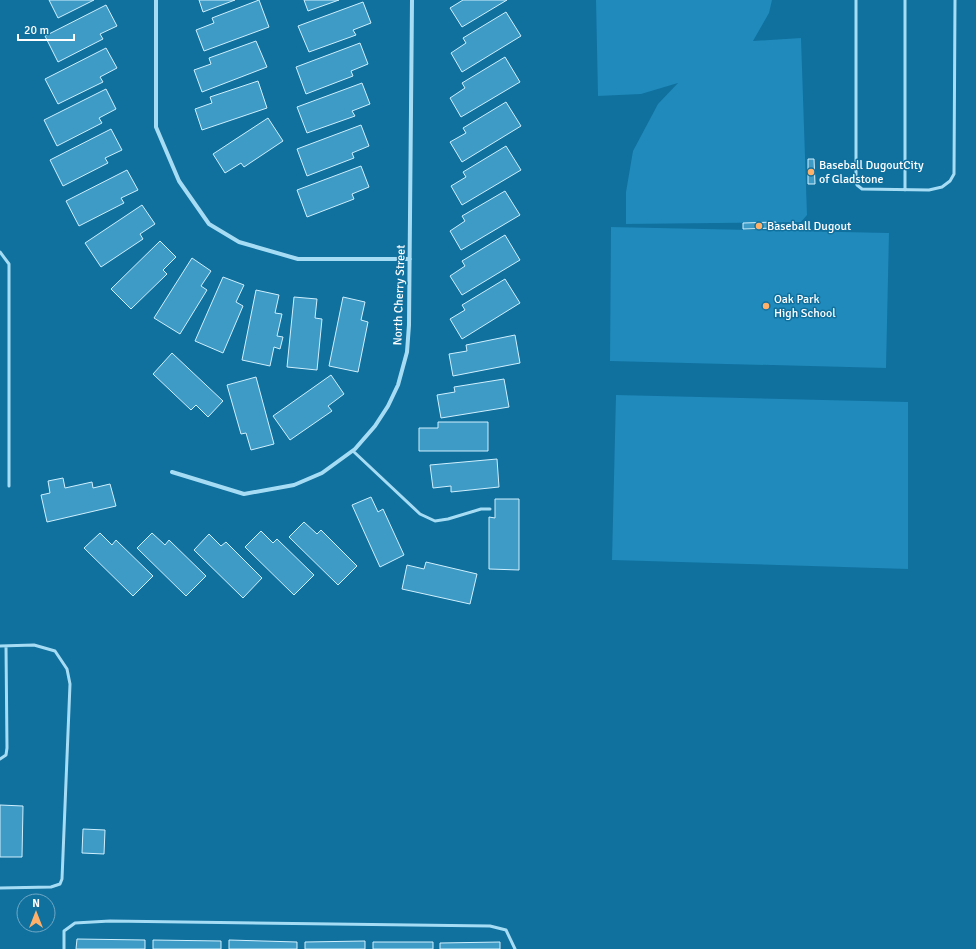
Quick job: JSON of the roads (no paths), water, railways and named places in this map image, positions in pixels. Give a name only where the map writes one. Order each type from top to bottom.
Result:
[{"type":"street","points":[[156,0],[156,127],[179,181],[209,224],[239,242],[298,259],[410,259]]},
{"type":"street","name":"North Cherry Street","points":[[172,472],[244,494],[294,485],[322,473],[353,450],[375,426],[388,406],[398,385],[407,352],[410,325],[412,0]]},
{"type":"lane","points":[[856,0],[857,185],[862,189],[905,190],[929,190],[942,188],[950,181],[954,174],[955,0]]},
{"type":"lane","points":[[905,0],[905,190]]},
{"type":"lane","points":[[0,252],[9,264],[9,486]]},
{"type":"lane","points":[[353,450],[420,514],[435,521],[490,509]]},
{"type":"lane","points":[[0,646],[34,646],[55,651],[67,669],[70,684],[62,879],[60,884],[51,887],[0,888]]},
{"type":"lane","points":[[0,759],[6,755],[7,748],[6,646]]},
{"type":"lane","points":[[64,949],[64,931],[75,923],[110,921],[490,926],[506,930],[515,949]]},
{"type":"place","name":"Baseball DugoutCity of Gladstone","points":[[811,172]]},
{"type":"place","name":"Baseball Dugout","points":[[759,226]]},
{"type":"place","name":"Oak Park High School","points":[[766,306]]}]
